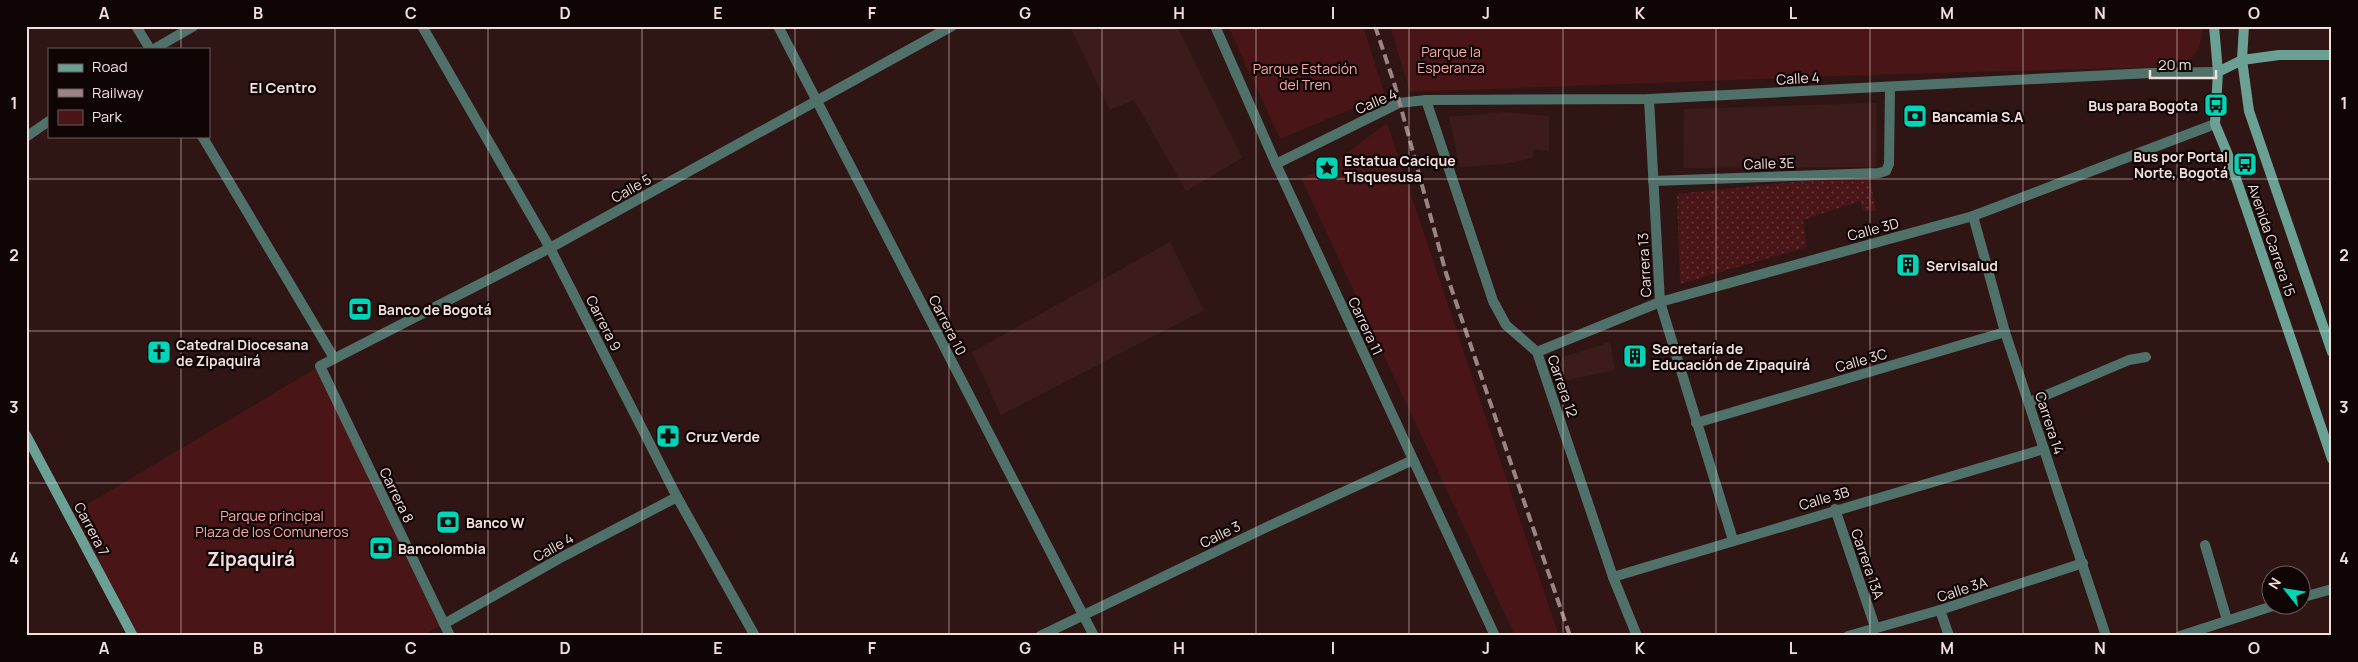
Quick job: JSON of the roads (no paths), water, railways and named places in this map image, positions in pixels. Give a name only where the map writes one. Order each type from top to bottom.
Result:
[{"type":"main road","name":"Avenida Carrera 15","points":[[2214,26],[2218,72],[2215,124],[2228,155],[2332,459]]},
{"type":"main road","name":"Avenida Carrera 15","points":[[2244,26],[2242,60],[2249,111],[2332,352]]},
{"type":"main road","name":"Calle 4","points":[[2218,72],[2242,60],[2280,55],[2332,55]]},
{"type":"main road","name":"Carrera 7","points":[[26,435],[133,636]]},
{"type":"street","points":[[136,26],[151,48]]},
{"type":"street","points":[[154,48],[194,26]]},
{"type":"street","name":"Carrera 9","points":[[422,26],[550,248],[676,497],[755,636]]},
{"type":"street","name":"Carrera 10","points":[[778,26],[1094,636]]},
{"type":"street","name":"Calle 5","points":[[320,366],[550,248],[952,26]]},
{"type":"street","name":"Carrera 11","points":[[1215,26],[1276,164],[1495,636]]},
{"type":"street","name":"Calle 4","points":[[1276,164],[1399,103],[1426,100],[1648,99],[2150,73],[2218,72]]},
{"type":"street","name":"Calle 3E","points":[[1653,181],[1879,173],[1886,171],[1888,164],[1890,87]]},
{"type":"street","name":"Carrera 13","points":[[1648,99],[1660,302],[1733,540]]},
{"type":"street","name":"Carrera 12","points":[[1426,100],[1499,314],[1515,334],[1536,352],[1613,577],[1637,636]]},
{"type":"street","points":[[26,137],[48,122]]},
{"type":"street","name":"Calle 3D","points":[[1536,352],[1660,302],[1973,216],[2215,124]]},
{"type":"street","points":[[203,138],[334,358]]},
{"type":"street","name":"Carrera 14","points":[[1973,216],[2005,332],[2030,402],[2106,636]]},
{"type":"street","name":"Calle 3C","points":[[1696,423],[2005,332]]},
{"type":"street","points":[[2030,402],[2129,360],[2146,357]]},
{"type":"street","name":"Carrera 8","points":[[320,366],[450,636]]},
{"type":"street","name":"Calle 3B","points":[[1613,577],[1835,509],[2044,449]]},
{"type":"street","name":"Calle 3","points":[[1040,636],[1269,526],[1413,460]]},
{"type":"street","name":"Calle 4","points":[[444,624],[562,557],[676,497]]},
{"type":"street","name":"Carrera 13A","points":[[1835,509],[1875,627]]},
{"type":"street","points":[[2205,545],[2227,620]]},
{"type":"street","name":"Calle 3A","points":[[1848,636],[1940,610],[2083,563]]},
{"type":"street","points":[[2310,595],[2332,589]]},
{"type":"street","points":[[1940,610],[1949,636]]},
{"type":"street","points":[[2180,636],[2260,610]]},
{"type":"railway","points":[[1375,26],[1395,86],[1446,273],[1570,636]]},
{"type":"place","name":"Bus para Bogota","points":[[2216,105]]},
{"type":"place","name":"Bancamia S.A","points":[[1915,116]]},
{"type":"place","name":"Bus por Portal Norte, Bogotá","points":[[2245,164]]},
{"type":"place","name":"Estatua Cacique Tisquesusa","points":[[1327,168]]},
{"type":"place","name":"Servisalud","points":[[1908,265]]},
{"type":"place","name":"Banco de Bogotá","points":[[360,309]]},
{"type":"place","name":"Catedral Diocesana de Zipaquirá","points":[[159,352]]},
{"type":"place","name":"Secretaría de Educación de Zipaquirá","points":[[1635,356]]},
{"type":"place","name":"Cruz Verde","points":[[668,436]]},
{"type":"place","name":"Banco W","points":[[448,522]]},
{"type":"place","name":"Bancolombia","points":[[381,548]]},
{"type":"district","name":"El Centro","points":[[283,87]]},
{"type":"district","name":"Zipaquirá","points":[[251,559]]},
{"type":"park label","name":"Parque la Esperanza","points":[[1451,59]]},
{"type":"park label","name":"Parque Estación del Tren","points":[[1305,76]]},
{"type":"park label","name":"Parque principal Plaza de los Comuneros","points":[[272,524]]}]
